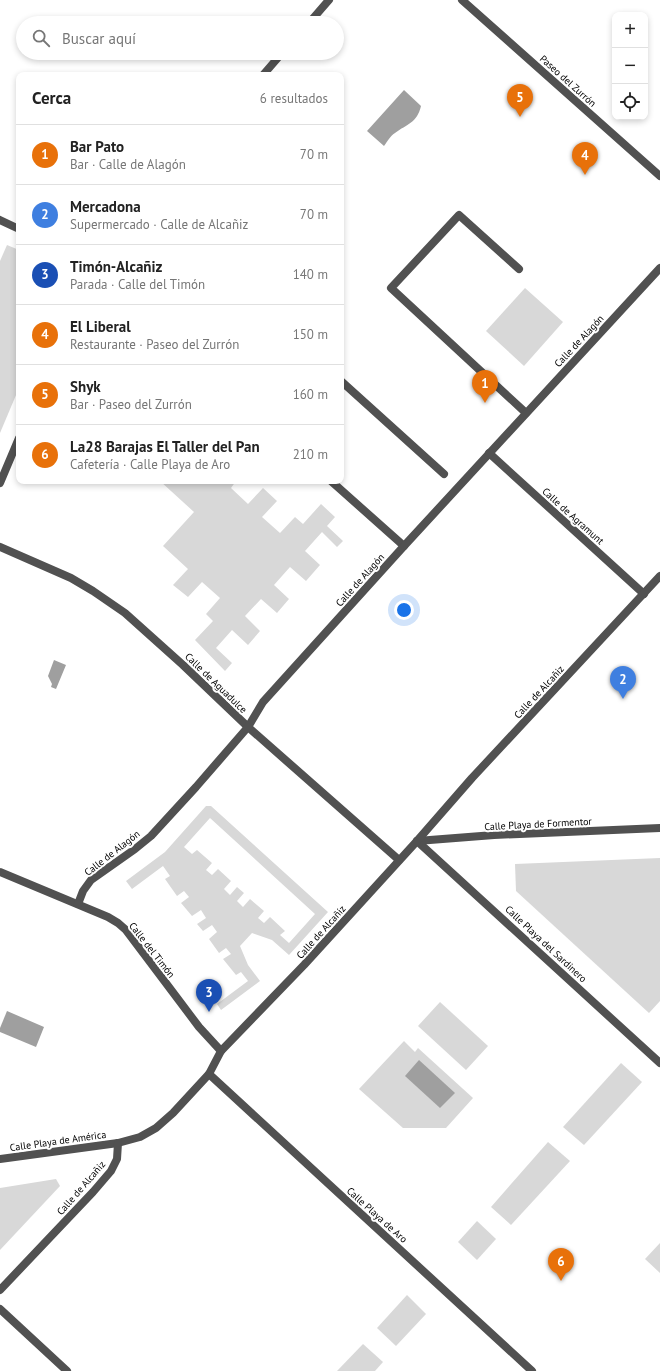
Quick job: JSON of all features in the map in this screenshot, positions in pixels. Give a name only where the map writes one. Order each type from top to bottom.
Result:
[{"type":"street","points":[[315,16],[329,0]]},
{"type":"street","name":"Paseo del Zurrón","points":[[462,0],[660,176]]},
{"type":"street","points":[[266,72],[276,60]]},
{"type":"street","points":[[519,269],[459,215],[391,288],[526,413]]},
{"type":"street","points":[[0,220],[16,227]]},
{"type":"street","name":"Calle de Alagón","points":[[78,904],[83,891],[91,880],[151,836],[196,787],[248,727],[263,702],[489,453],[660,268]]},
{"type":"street","points":[[344,385],[444,474]]},
{"type":"street","points":[[0,483],[16,445]]},
{"type":"street","name":"Calle de Agramunt","points":[[489,453],[644,594]]},
{"type":"street","points":[[334,484],[404,546]]},
{"type":"street","name":"Calle de Aguadulce","points":[[0,547],[71,578],[125,613],[183,665],[248,727],[399,860]]},
{"type":"street","name":"Calle de Alcañiz","points":[[0,1290],[111,1171],[117,1159],[118,1143],[140,1137],[156,1128],[173,1113],[209,1074],[221,1051],[304,964],[417,841],[472,778],[660,576]]},
{"type":"street","name":"Calle Playa de Formentor","points":[[417,841],[494,835],[660,828]]},
{"type":"street","name":"Calle Playa del Sardinero","points":[[417,841],[660,1063]]},
{"type":"street","name":"Calle del Timón","points":[[0,872],[78,904],[118,923],[126,930],[199,1027],[221,1051]]},
{"type":"street","name":"Calle Playa de Aro","points":[[209,1074],[532,1371]]},
{"type":"street","name":"Calle Playa de América","points":[[0,1159],[118,1143]]},
{"type":"street","points":[[0,1309],[67,1371]]},
{"type":"shaded area","points":[[404,90],[421,106],[419,112],[414,120],[393,134],[384,146],[367,131]]},
{"type":"shaded area","points":[[7,245],[16,249],[16,395],[0,433],[0,261]]},
{"type":"shaded area","points":[[525,288],[563,322],[524,366],[486,331]]},
{"type":"shaded area","points":[[163,484],[234,484],[231,488],[248,504],[263,488],[277,501],[262,517],[280,533],[295,517],[303,524],[321,504],[335,517],[327,526],[343,541],[337,547],[322,532],[305,551],[320,565],[306,581],[290,567],[274,585],[289,599],[277,613],[261,599],[245,616],[260,631],[248,645],[232,630],[216,648],[232,663],[225,671],[195,640],[213,621],[206,614],[220,598],[202,582],[188,597],[173,585],[188,569],[163,546],[194,512]]},
{"type":"shaded area","points":[[54,660],[66,665],[56,689],[51,687],[52,684],[48,676]]},
{"type":"shaded area","points":[[206,806],[211,806],[328,912],[289,955],[272,940],[252,933],[240,946],[248,965],[260,981],[221,1010],[217,1004],[248,981],[241,972],[236,975],[223,959],[231,954],[226,948],[219,953],[209,939],[217,932],[212,925],[203,931],[197,924],[206,918],[201,910],[192,916],[181,903],[189,897],[184,891],[177,896],[165,879],[170,876],[163,866],[132,889],[126,881],[165,852]],"holes":[[[210,818],[315,914],[289,943],[280,935],[285,931],[270,917],[264,923],[258,918],[264,911],[250,899],[243,907],[237,901],[244,893],[237,887],[230,895],[224,889],[231,881],[218,869],[212,875],[206,870],[212,863],[197,850],[192,854],[184,847]]]},
{"type":"shaded area","points":[[660,858],[660,1001],[649,1013],[516,891],[515,864]]},
{"type":"shaded area","points":[[440,1002],[488,1046],[466,1070],[418,1026]]},
{"type":"shaded area","points":[[7,1011],[44,1027],[36,1047],[0,1032],[0,1028]]},
{"type":"shaded area","points":[[404,1041],[415,1052],[418,1048],[473,1098],[446,1128],[403,1128],[359,1089]]},
{"type":"shaded area","points":[[419,1060],[455,1093],[440,1108],[405,1076]]},
{"type":"shaded area","points":[[621,1063],[642,1082],[584,1145],[563,1127]]},
{"type":"shaded area","points":[[548,1142],[570,1161],[511,1225],[491,1207]]},
{"type":"shaded area","points":[[56,1179],[60,1186],[0,1250],[0,1188]]},
{"type":"shaded area","points":[[477,1221],[496,1239],[477,1260],[458,1242]]},
{"type":"shaded area","points":[[660,1243],[660,1273],[645,1259]]},
{"type":"shaded area","points":[[407,1295],[426,1314],[396,1346],[377,1328]]},
{"type":"shaded area","points":[[363,1344],[383,1362],[375,1371],[337,1371]]},
{"type":"place","name":"Shyk","points":[[520,117]]},
{"type":"place","name":"El Liberal","points":[[585,175]]},
{"type":"place","name":"Bar Pato","points":[[485,403]]},
{"type":"place","name":"Mercadona","points":[[623,699]]},
{"type":"place","name":"Timón-Alcañiz","points":[[209,1012]]},
{"type":"place","name":"La28 Barajas El Taller del Pan","points":[[561,1281]]}]
